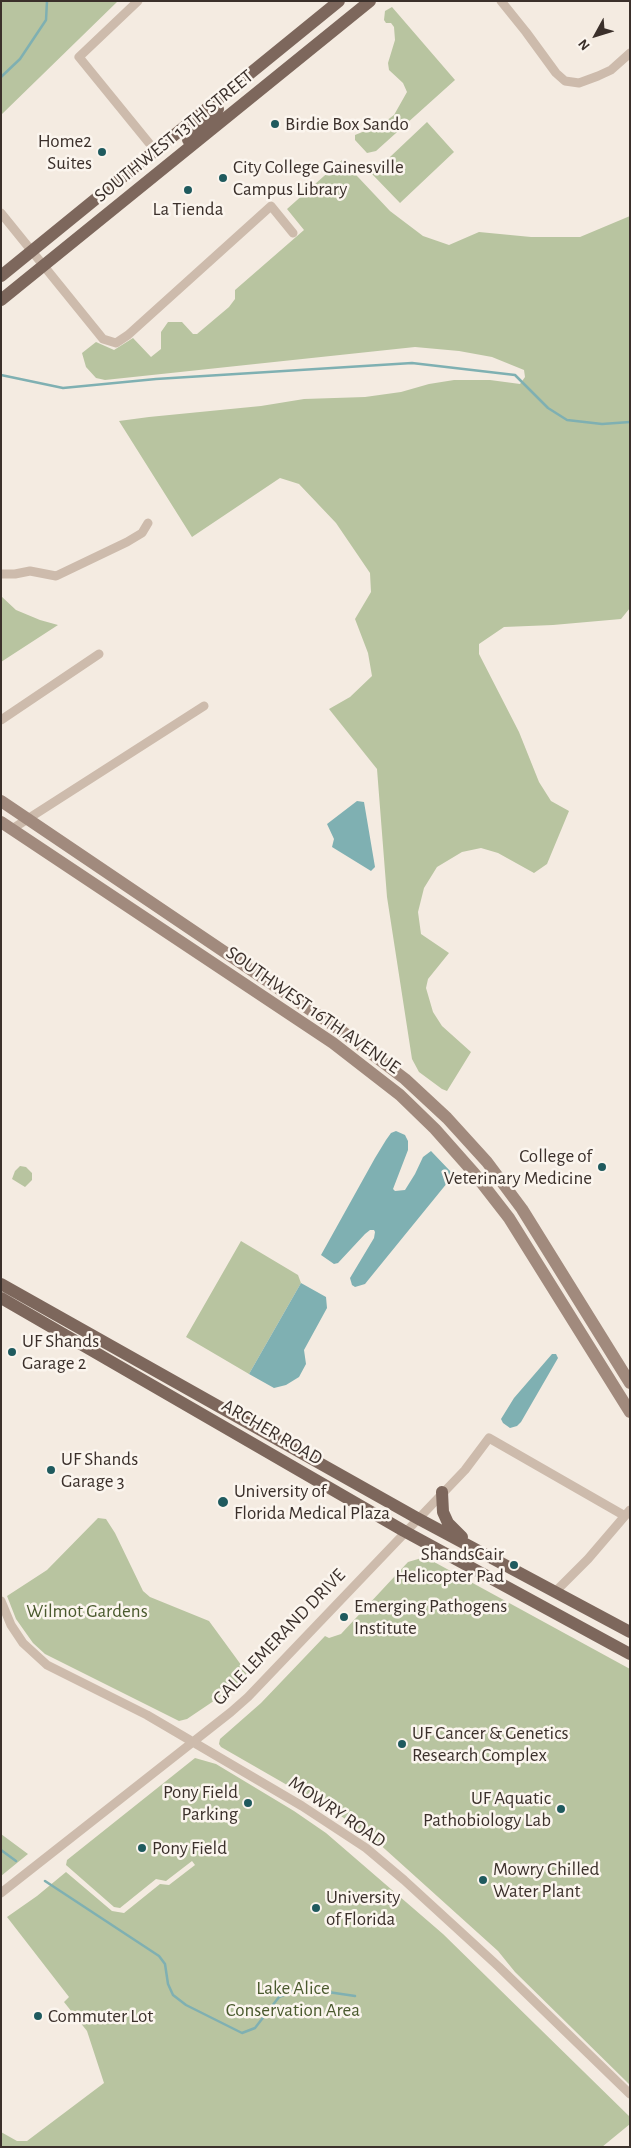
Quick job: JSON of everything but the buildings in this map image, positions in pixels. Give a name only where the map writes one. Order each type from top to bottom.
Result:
[{"type":"main road","name":"SOUTHWEST 13TH STREET","points":[[1,276],[152,147],[227,93],[339,1]]},
{"type":"main road","name":"SOUTHWEST 13TH STREET","points":[[1,300],[370,1]]},
{"type":"main road","points":[[301,32],[313,48]]},
{"type":"main road","points":[[183,153],[185,143],[226,100],[227,93]]},
{"type":"main road","points":[[152,147],[167,165]]},
{"type":"main road","name":"SOUTHWEST 16TH AVENUE","points":[[1,801],[29,818],[348,1035],[405,1079],[440,1112],[487,1162],[522,1209],[630,1383]]},
{"type":"main road","name":"SOUTHWEST 16TH AVENUE","points":[[1,822],[333,1044],[400,1095],[435,1129],[474,1173],[509,1218],[630,1412]]},
{"type":"main road","points":[[1,837],[12,829]]},
{"type":"main road","name":"ARCHER ROAD","points":[[1,1284],[417,1518],[630,1632]]},
{"type":"main road","name":"ARCHER ROAD","points":[[1,1298],[404,1531],[630,1654]]},
{"type":"main road","points":[[442,1492],[442,1506],[448,1523],[482,1553]]},
{"type":"street","points":[[138,1],[79,57],[152,147]]},
{"type":"street","points":[[501,1],[556,73],[565,80],[579,83],[611,70],[630,53]]},
{"type":"street","points":[[1,213],[103,339],[116,344],[271,206],[293,233]]},
{"type":"street","points":[[1,574],[15,574],[30,570],[56,576],[127,542],[142,533],[148,523]]},
{"type":"street","points":[[1,720],[99,654]]},
{"type":"street","points":[[12,829],[204,706]]},
{"type":"street","name":"GALE LEMERAND DRIVE","points":[[1,1893],[248,1697],[404,1531],[465,1470],[489,1438],[627,1513]]},
{"type":"street","points":[[555,1592],[588,1559],[627,1513]]},
{"type":"street","name":"MOWRY ROAD","points":[[1,1601],[17,1635],[40,1660],[146,1715],[302,1806],[366,1848],[400,1876],[499,1967],[630,2094]]},
{"type":"green space","points":[[1,1],[118,1],[1,115]]},
{"type":"green space","points":[[392,7],[455,80],[376,151],[367,153],[355,140],[355,135],[382,124],[394,115],[407,92],[403,83],[389,70],[388,63],[395,40],[394,27],[391,23],[386,23],[384,20],[385,11]]},
{"type":"green space","points":[[427,122],[454,152],[400,203],[372,174]]},
{"type":"green space","points":[[342,160],[390,211],[423,236],[449,245],[479,232],[531,237],[580,237],[630,216],[630,608],[621,619],[504,627],[479,644],[479,654],[519,732],[539,782],[551,801],[569,811],[547,864],[534,873],[498,853],[481,848],[462,852],[437,867],[424,888],[418,912],[421,934],[449,953],[428,979],[426,988],[433,1012],[442,1026],[471,1052],[447,1091],[419,1072],[412,1059],[387,897],[377,769],[329,709],[350,697],[372,676],[368,653],[355,619],[371,592],[370,573],[336,523],[299,484],[280,478],[192,537],[119,421],[261,406],[304,399],[365,397],[401,392],[429,384],[454,380],[490,380],[520,384],[525,377],[524,370],[492,357],[459,351],[415,347],[105,380],[96,378],[86,367],[82,353],[96,342],[114,350],[133,338],[151,357],[161,349],[161,332],[168,322],[182,322],[193,334],[197,334],[229,307],[235,299],[235,290],[304,230],[287,209]]},
{"type":"green space","points":[[1,596],[16,610],[58,625],[1,662]]},
{"type":"green space","points":[[20,1166],[26,1167],[32,1173],[32,1180],[25,1187],[12,1179],[15,1171]]},
{"type":"green space","points":[[241,1241],[298,1275],[301,1283],[249,1374],[186,1337]]},
{"type":"green space","name":"Wilmot Gardens","points":[[98,1518],[106,1519],[115,1533],[143,1591],[150,1597],[209,1621],[247,1673],[236,1686],[187,1719],[179,1721],[45,1654],[33,1643],[16,1619],[7,1596],[47,1570]]},
{"type":"green space","points":[[425,1557],[630,1669],[630,2085],[515,1972],[498,1951],[376,1841],[341,1816],[221,1747],[219,1744],[220,1739],[261,1703],[325,1636],[329,1638],[341,1634],[408,1562]]},
{"type":"green space","name":"Lake Alice Conservation Area","points":[[195,1758],[216,1764],[294,1811],[326,1833],[443,1934],[630,2117],[630,2124],[602,2147],[1,2147],[1,2132],[17,2141],[27,2141],[104,2083],[87,2031],[64,2002],[69,1997],[7,1917],[66,1872],[112,1911],[124,1913],[160,1884],[169,1885],[195,1865],[192,1861],[166,1881],[156,1879],[120,1908],[114,1907],[66,1865],[67,1860]]},
{"type":"green space","points":[[1,1834],[28,1854],[1,1876]]},
{"type":"water","points":[[357,801],[364,802],[375,867],[371,871],[332,847],[334,839],[327,824]]},
{"type":"water","points":[[396,1131],[405,1135],[408,1141],[408,1150],[393,1189],[395,1191],[405,1190],[423,1157],[431,1151],[452,1173],[452,1177],[365,1284],[355,1287],[352,1285],[350,1278],[374,1238],[374,1230],[370,1230],[365,1234],[338,1263],[334,1264],[321,1255],[375,1158],[391,1133]]},
{"type":"water","points":[[301,1283],[326,1297],[327,1308],[304,1350],[306,1364],[299,1377],[286,1385],[274,1388],[249,1374]]},
{"type":"water","points":[[552,1354],[556,1354],[558,1358],[521,1422],[517,1426],[510,1428],[501,1419],[514,1398]]},
{"type":"waterway","points":[[1,77],[20,59],[46,20],[47,1]]},
{"type":"waterway","points":[[1,375],[63,388],[156,379],[412,363],[515,375],[548,408],[567,420],[602,424],[630,422]]},
{"type":"waterway","points":[[1,1850],[16,1861]]},
{"type":"waterway","points":[[45,1881],[159,1956],[165,1964],[168,1984],[173,1995],[186,2005],[242,2033],[255,2028],[279,1997],[301,1988],[355,1996]]},
{"type":"place","name":"Birdie Box Sando","points":[[275,124]]},
{"type":"place","name":"Home2 Suites","points":[[102,152]]},
{"type":"place","name":"City College Gainesville Campus Library","points":[[223,178]]},
{"type":"place","name":"La Tienda","points":[[188,190]]},
{"type":"place","name":"College of Veterinary Medicine","points":[[602,1167]]},
{"type":"place","name":"UF Shands Garage 2","points":[[12,1352]]},
{"type":"place","name":"UF Shands Garage 3","points":[[51,1470]]},
{"type":"place","name":"University of Florida Medical Plaza","points":[[223,1502]]},
{"type":"place","name":"ShandsCair Helicopter Pad","points":[[514,1565]]},
{"type":"place","name":"Emerging Pathogens Institute","points":[[344,1617]]},
{"type":"place","name":"UF Cancer & Genetics Research Complex","points":[[402,1744]]},
{"type":"place","name":"Pony Field Parking","points":[[248,1803]]},
{"type":"place","name":"UF Aquatic Pathobiology Lab","points":[[561,1809]]},
{"type":"place","name":"Pony Field","points":[[142,1848]]},
{"type":"place","name":"Mowry Chilled Water Plant","points":[[483,1880]]},
{"type":"place","name":"University of Florida","points":[[316,1908]]},
{"type":"place","name":"Commuter Lot","points":[[38,2016]]}]
